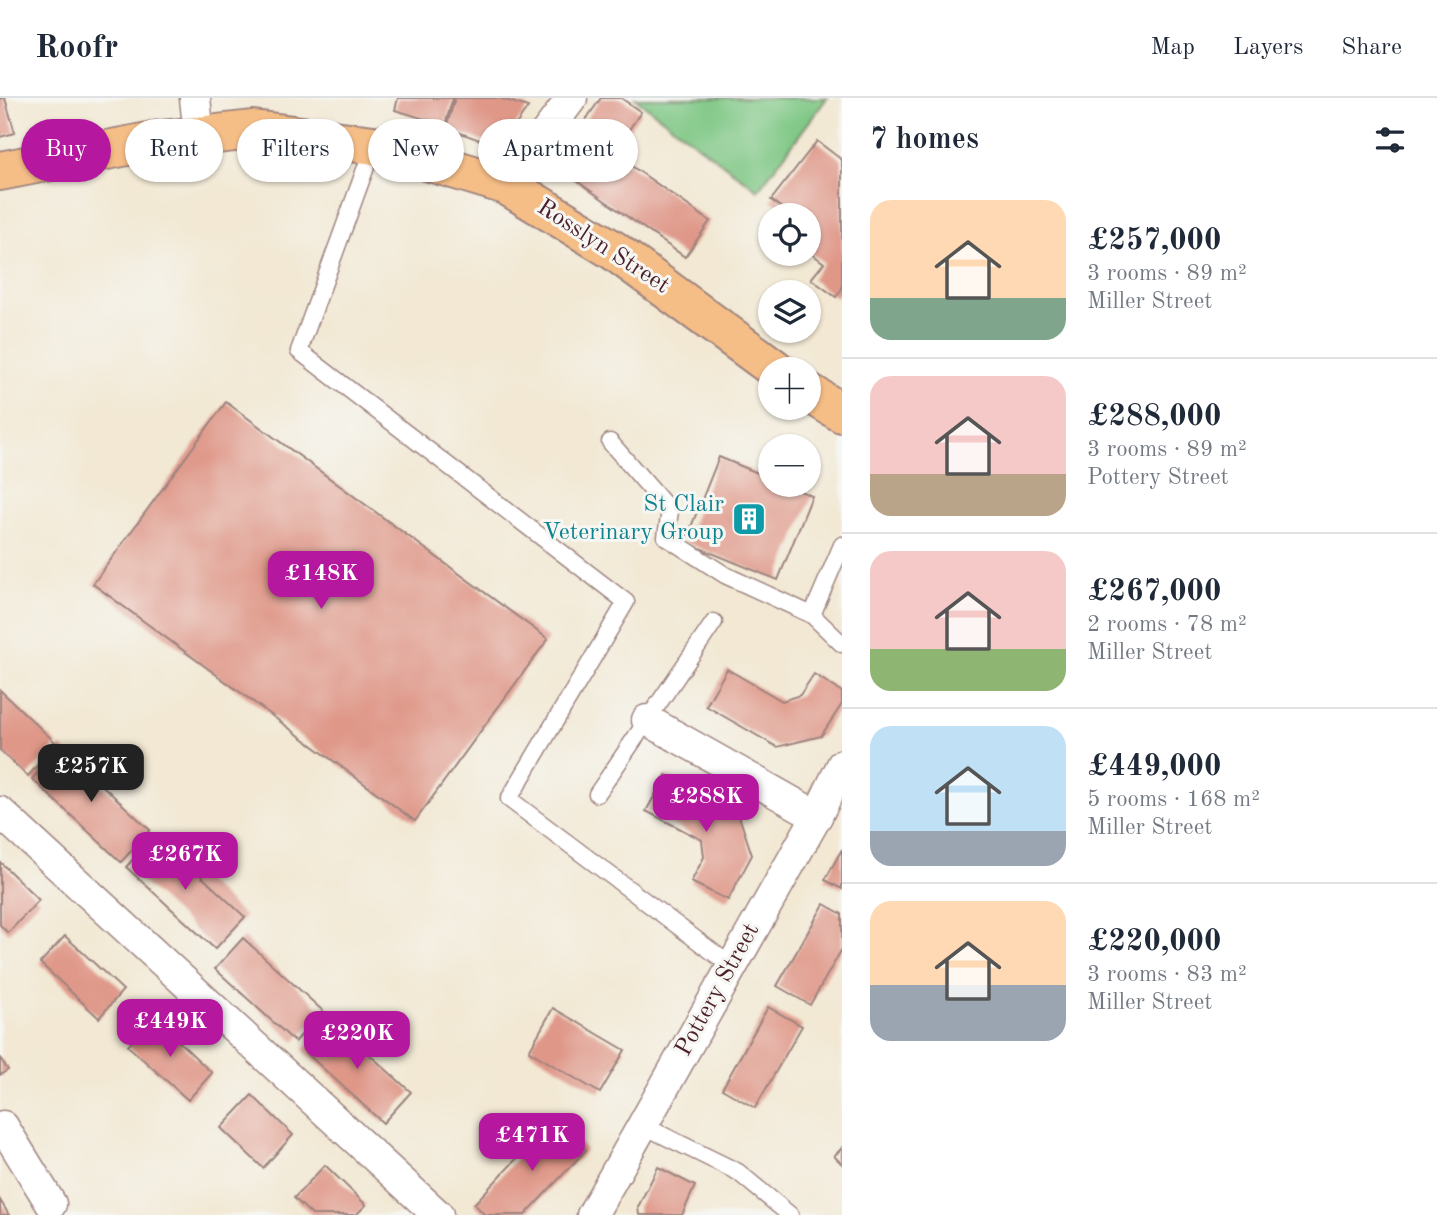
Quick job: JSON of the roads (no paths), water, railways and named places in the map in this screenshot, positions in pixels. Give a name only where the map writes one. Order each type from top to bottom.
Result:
[{"type":"main road","name":"Rosslyn Street","points":[[223,133],[253,130],[368,144]]},
{"type":"main road","name":"Rosslyn Street","points":[[0,171],[125,146]]},
{"type":"main road","name":"Rosslyn Street","points":[[464,173],[506,186],[613,250],[759,357]]},
{"type":"main road","points":[[821,401],[842,413]]},
{"type":"street","points":[[195,98],[197,119]]},
{"type":"street","points":[[506,186],[572,98]]},
{"type":"street","points":[[647,720],[817,816]]},
{"type":"street","name":"Pottery Street","points":[[592,1215],[644,1126],[730,965],[817,816],[842,765]]},
{"type":"street","points":[[0,812],[438,1215]]},
{"type":"street","points":[[0,1127],[3,1126],[51,1205]]},
{"type":"lane","points":[[368,161],[299,351],[626,602],[509,799],[730,965]]},
{"type":"lane","points":[[610,442],[670,511],[666,537],[725,575],[812,615],[842,644]]},
{"type":"lane","points":[[812,615],[842,545]]},
{"type":"lane","points":[[597,794],[715,622]]},
{"type":"lane","points":[[644,1126],[738,1172],[790,1215]]},
{"type":"place","name":"St Clair Veterinary Group","points":[[749,519]]}]
